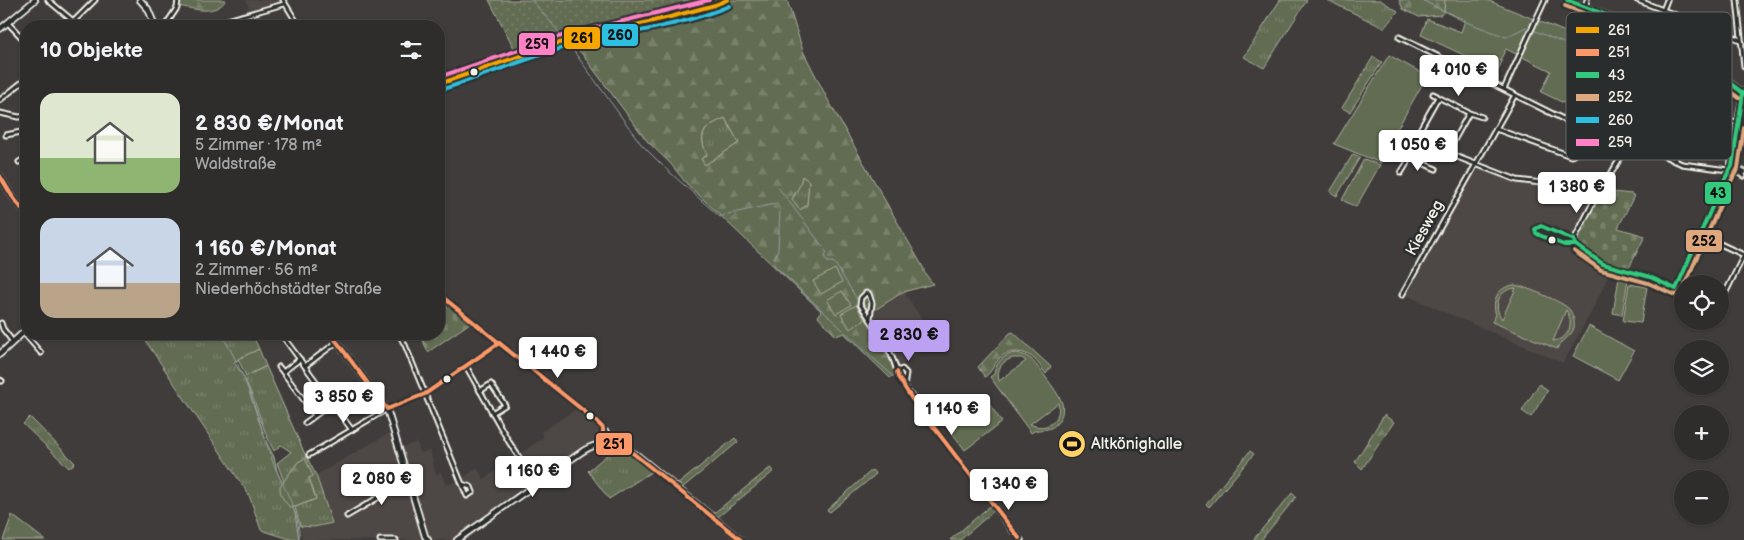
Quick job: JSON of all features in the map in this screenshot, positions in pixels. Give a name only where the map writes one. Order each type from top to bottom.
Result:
[{"type":"street","points":[[0,29],[34,0]]},
{"type":"street","points":[[48,0],[71,20]]},
{"type":"street","points":[[75,20],[95,0]]},
{"type":"street","points":[[140,0],[148,9],[153,20]]},
{"type":"street","points":[[169,20],[177,8],[178,0]]},
{"type":"street","points":[[445,82],[516,56],[566,41],[670,18],[727,0]]},
{"type":"street","points":[[1504,89],[1545,0]]},
{"type":"street","points":[[1568,0],[1598,12]]},
{"type":"street","points":[[1584,12],[1587,0]]},
{"type":"street","points":[[1637,0],[1668,12]]},
{"type":"street","points":[[1663,10],[1667,0]]},
{"type":"street","points":[[1737,0],[1744,66]]},
{"type":"street","points":[[228,20],[284,2],[295,20]]},
{"type":"street","points":[[242,16],[244,20]]},
{"type":"street","points":[[8,23],[20,36]]},
{"type":"street","points":[[1732,37],[1742,43]]},
{"type":"street","points":[[1399,38],[1566,120]]},
{"type":"street","points":[[0,100],[20,83]]},
{"type":"street","points":[[1598,190],[1574,240],[1576,245],[1600,263],[1650,277],[1676,290],[1732,168],[1744,92],[1732,83]]},
{"type":"street","points":[[1433,94],[1438,99],[1482,117]]},
{"type":"street","name":"Kiesweg","points":[[1402,295],[1515,95]]},
{"type":"street","points":[[1414,140],[1438,99]]},
{"type":"street","points":[[0,113],[20,117]]},
{"type":"street","points":[[1447,153],[1469,113]]},
{"type":"street","points":[[1496,130],[1566,154]]},
{"type":"street","points":[[6,136],[20,132]]},
{"type":"street","points":[[1400,135],[1516,180],[1598,190],[1603,187],[1619,160]]},
{"type":"street","points":[[1401,173],[1418,143]]},
{"type":"street","points":[[1395,151],[1436,169]]},
{"type":"street","points":[[1674,161],[1690,166],[1732,168],[1744,174]]},
{"type":"street","points":[[0,176],[20,205]]},
{"type":"street","points":[[1701,235],[1744,255],[1729,286]]},
{"type":"street","points":[[870,318],[872,300],[868,293],[862,296],[860,304],[889,351],[898,377],[904,387],[1019,539]]},
{"type":"street","points":[[445,299],[595,420],[602,428],[606,443]]},
{"type":"street","points":[[1,323],[13,342]]},
{"type":"street","points":[[0,354],[20,336]]},
{"type":"street","points":[[32,340],[41,353]]},
{"type":"street","points":[[286,340],[352,430]]},
{"type":"street","points":[[305,366],[332,340]]},
{"type":"street","points":[[335,340],[387,409],[424,536],[428,540]]},
{"type":"street","points":[[402,340],[462,484]]},
{"type":"street","points":[[309,454],[387,409],[425,394],[500,343]]},
{"type":"street","points":[[283,372],[300,359]]},
{"type":"street","points":[[466,366],[522,462]]},
{"type":"street","points":[[279,367],[315,415]]},
{"type":"street","points":[[897,372],[902,369],[906,373],[904,387]]},
{"type":"street","points":[[480,391],[490,384],[505,404],[492,413]]},
{"type":"street","points":[[305,422],[332,403]]},
{"type":"street","points":[[457,540],[583,451],[592,446],[606,443],[623,447],[636,456],[741,540]]},
{"type":"street","points":[[347,516],[408,480]]},
{"type":"street","points":[[380,540],[396,540]]},
{"type":"shaded area","points":[[246,0],[281,0],[283,3],[250,12]]},
{"type":"shaded area","points":[[1480,168],[1518,183],[1592,191],[1595,194],[1574,235],[1544,223],[1536,223],[1532,229],[1534,234],[1611,270],[1591,313],[1563,363],[1405,295],[1456,202],[1476,169]]},
{"type":"shaded area","points":[[904,292],[936,340],[897,368],[890,349],[873,320],[873,311]]},
{"type":"shaded area","points":[[576,409],[599,430],[599,440],[453,540],[302,540],[300,526],[314,527],[332,523],[316,475],[391,432],[397,449],[417,442],[420,453],[430,450],[436,474],[441,472],[446,485],[458,481],[477,468],[484,479],[544,437],[541,432]]},
{"type":"green space","points":[[179,0],[226,0],[216,8],[198,10],[178,6]]},
{"type":"green space","points":[[489,0],[696,0],[697,4],[563,35],[562,37],[516,52]]},
{"type":"green space","points":[[731,0],[787,0],[803,51],[828,100],[924,272],[933,284],[903,292],[867,315],[890,355],[897,372],[890,378],[844,333],[836,336],[818,317],[821,311],[686,183],[670,163],[647,141],[582,54],[573,45],[718,7]],"holes":[[[725,118],[739,143],[705,165],[701,159],[707,155],[703,141],[704,132],[712,124]],[[802,176],[809,181],[807,205],[800,210],[792,199],[800,185]]]},
{"type":"green space","points":[[1280,0],[1307,0],[1264,68],[1244,57]]},
{"type":"green space","points":[[1327,0],[1380,0],[1398,11],[1385,27],[1382,27]]},
{"type":"green space","points":[[1399,0],[1445,0],[1444,11],[1441,15],[1419,17],[1403,9]]},
{"type":"green space","points":[[1445,0],[1487,0],[1566,32],[1566,104],[1541,92],[1551,71],[1506,49],[1500,60],[1502,61],[1498,71],[1421,35],[1427,19],[1461,32],[1465,20],[1444,11]]},
{"type":"green space","points":[[1389,55],[1427,76],[1396,131],[1390,129],[1379,155],[1381,163],[1334,144]]},
{"type":"green space","points":[[1373,57],[1382,62],[1350,112],[1342,108]]},
{"type":"green space","points":[[725,118],[739,143],[705,165],[701,159],[707,155],[703,136],[712,124]]},
{"type":"green space","points":[[1353,154],[1360,157],[1337,196],[1330,192]]},
{"type":"green space","points":[[1364,159],[1380,165],[1356,207],[1342,200]]},
{"type":"green space","points":[[802,176],[809,181],[807,205],[800,210],[792,199]]},
{"type":"green space","points":[[1602,191],[1632,194],[1634,196],[1618,228],[1645,236],[1629,268],[1601,260],[1577,242]]},
{"type":"green space","points":[[835,269],[842,282],[821,294],[813,281]]},
{"type":"green space","points":[[1619,278],[1628,279],[1622,315],[1613,313]]},
{"type":"green space","points":[[1629,284],[1647,287],[1641,323],[1623,321]]},
{"type":"green space","points":[[1514,285],[1534,291],[1559,302],[1569,309],[1572,313],[1574,328],[1557,349],[1492,322],[1496,315],[1495,299],[1500,291]],"holes":[[[1516,288],[1502,319],[1498,309],[1499,299],[1505,291]],[[1566,310],[1570,320],[1569,330],[1559,340],[1553,341]]]},
{"type":"green space","points":[[842,291],[851,305],[836,314],[827,300]]},
{"type":"green space","points":[[445,303],[470,323],[428,352],[423,340],[445,340]]},
{"type":"green space","points":[[856,305],[865,320],[850,329],[841,314]]},
{"type":"green space","points":[[1589,326],[1634,351],[1618,380],[1573,356]]},
{"type":"green space","points":[[1013,332],[1051,367],[1046,374],[1029,355],[1021,352],[1012,352],[1003,355],[985,377],[978,367]]},
{"type":"green space","points":[[145,340],[255,340],[259,349],[234,362],[244,377],[266,366],[316,475],[332,523],[314,527],[300,526],[295,507],[316,499],[309,478],[312,475],[305,459],[298,462],[284,482],[277,463],[291,452],[281,445],[274,451],[245,380],[266,441],[274,457],[277,471],[295,513],[299,540],[293,540],[261,530],[249,495]]},
{"type":"green space","points":[[259,349],[266,366],[246,376],[238,359]]},
{"type":"green space","points":[[1016,353],[1031,359],[1060,399],[1062,413],[1053,427],[1031,433],[990,377],[994,374],[1001,359]],"holes":[[[1013,358],[1022,358],[1026,361],[999,381],[999,369],[1006,361]],[[1058,403],[1058,415],[1052,423],[1042,427],[1030,424]]]},
{"type":"green space","points":[[1539,384],[1548,390],[1531,417],[1522,411]]},
{"type":"green space","points":[[985,398],[1002,422],[965,450],[947,426]]},
{"type":"green space","points":[[1384,415],[1394,422],[1362,469],[1355,462]]},
{"type":"green space","points":[[30,417],[75,463],[69,468],[23,424]]},
{"type":"green space","points":[[735,438],[738,442],[682,488],[677,485]]},
{"type":"green space","points":[[615,448],[627,452],[651,472],[609,499],[588,471]]},
{"type":"green space","points":[[1250,451],[1254,454],[1209,507],[1206,504]]},
{"type":"green space","points":[[305,458],[313,476],[309,478],[316,499],[290,507],[282,498],[280,486],[298,462]]},
{"type":"green space","points":[[770,468],[774,471],[718,517],[714,513]]},
{"type":"green space","points":[[872,470],[876,474],[830,512],[827,510]]},
{"type":"green space","points":[[1292,493],[1296,497],[1261,540],[1253,540]]},
{"type":"green space","points":[[991,505],[995,510],[960,540],[950,540]]},
{"type":"green space","points":[[12,515],[45,540],[3,540]]},
{"type":"waterway","points":[[180,5],[181,0]]},
{"type":"waterway","points":[[532,0],[563,37]]},
{"type":"waterway","points":[[1422,0],[1461,20],[1506,37],[1526,27],[1530,29]]},
{"type":"waterway","points":[[1533,30],[1566,44]]},
{"type":"waterway","points":[[570,46],[641,144],[663,166]]},
{"type":"waterway","points":[[665,168],[720,217],[725,215]]},
{"type":"waterway","points":[[778,187],[823,247]]},
{"type":"waterway","points":[[728,214],[775,204]]},
{"type":"waterway","points":[[775,259],[778,249],[780,210]]},
{"type":"waterway","points":[[825,250],[827,253],[825,259],[827,262],[833,262],[836,265],[858,301]]},
{"type":"waterway","points":[[774,263],[843,330]]},
{"type":"waterway","points":[[870,323],[887,351],[895,369]]},
{"type":"waterway","points":[[845,332],[894,377],[1012,536]]},
{"type":"waterway","points":[[224,340],[244,377],[274,464],[293,507],[297,518],[299,540]]},
{"type":"transit line","name":"259","points":[[445,75],[554,38],[709,0]]},
{"type":"transit line","name":"261","points":[[445,82],[555,44],[670,17],[727,0]]},
{"type":"transit line","name":"43","points":[[1567,0],[1599,12]]},
{"type":"transit line","name":"260","points":[[445,89],[556,50],[599,39],[666,26],[729,6]]},
{"type":"transit line","name":"252","points":[[1565,6],[1581,12]]},
{"type":"transit line","name":"43","points":[[1732,85],[1743,93]]},
{"type":"transit line","name":"252","points":[[1732,93],[1739,98]]},
{"type":"transit line","name":"43","points":[[1682,275],[1723,182],[1732,166],[1743,93]]},
{"type":"transit line","name":"252","points":[[1689,275],[1738,168],[1744,128]]},
{"type":"transit line","name":"251","points":[[0,176],[20,206]]},
{"type":"transit line","name":"43","points":[[1574,240],[1541,226],[1535,229],[1539,235],[1564,245],[1576,245]]},
{"type":"transit line","name":"43","points":[[1574,240],[1576,245],[1603,264],[1650,277],[1674,288]]},
{"type":"transit line","name":"252","points":[[1574,251],[1601,270],[1648,283],[1674,295]]},
{"type":"transit line","name":"251","points":[[445,299],[508,350]]},
{"type":"transit line","name":"251","points":[[335,340],[387,409],[425,394],[499,343]]},
{"type":"transit line","name":"251","points":[[499,343],[595,420],[603,428],[603,443],[618,445],[629,450],[741,540]]},
{"type":"transit line","name":"251","points":[[897,372],[898,377],[912,399],[1019,538]]},
{"type":"place","name":"Altkönighalle","points":[[1072,444]]}]
